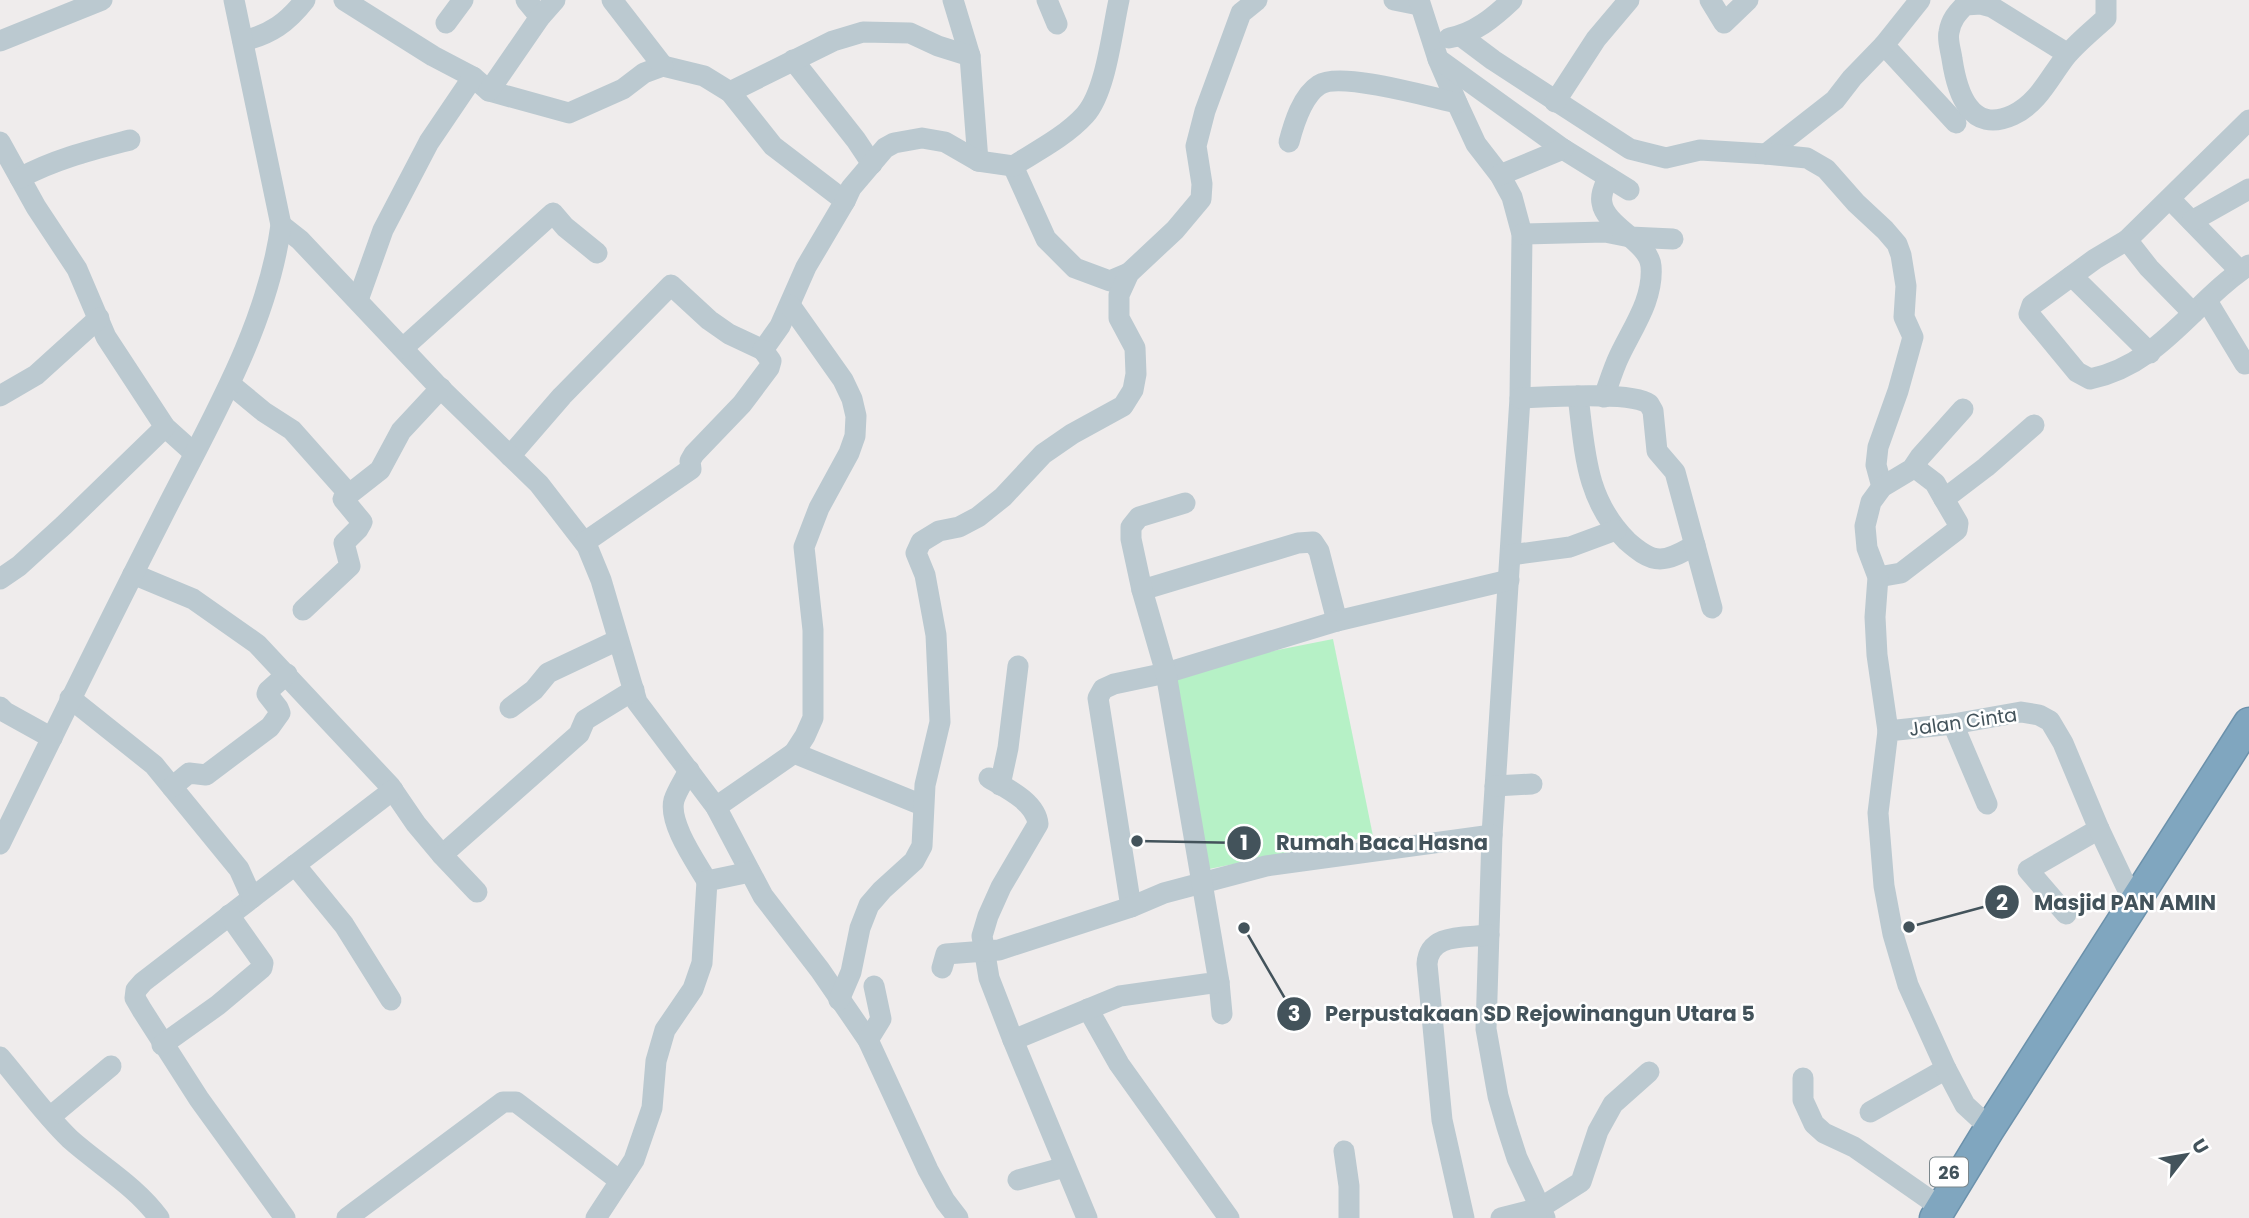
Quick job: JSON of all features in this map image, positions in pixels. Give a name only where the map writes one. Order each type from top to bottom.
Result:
[{"type":"highway","name":"26","points":[[1935,1212],[2249,723]]},
{"type":"street","points":[[0,41],[102,0]]},
{"type":"street","points":[[0,844],[230,384],[277,255],[281,225],[234,0]]},
{"type":"street","points":[[243,41],[265,36],[282,25],[305,0]]},
{"type":"street","points":[[344,0],[433,56],[473,76],[489,91],[569,113],[623,89],[644,73],[663,66],[704,76],[730,92],[772,146],[845,201]]},
{"type":"street","points":[[446,23],[463,0]]},
{"type":"street","points":[[526,0],[540,17]]},
{"type":"street","points":[[489,91],[540,17],[555,0]]},
{"type":"street","points":[[953,0],[970,56],[978,161]]},
{"type":"street","points":[[1047,0],[1057,24]]},
{"type":"street","points":[[763,349],[780,326],[806,267],[851,188],[885,148],[894,143],[922,138],[944,142],[978,161],[1013,166],[1055,139],[1086,114],[1102,81],[1119,0]]},
{"type":"street","points":[[1013,166],[1046,239],[1075,268],[1110,281],[1129,273],[1175,230],[1201,199],[1202,184],[1196,146],[1205,111],[1241,13],[1257,0]]},
{"type":"street","points":[[1395,0],[1419,3],[1457,103],[1476,144],[1500,175],[1512,197],[1522,234],[1520,398],[1492,835],[1486,1029],[1498,1096],[1517,1158],[1542,1213]]},
{"type":"street","points":[[1435,49],[1478,28],[1512,0]]},
{"type":"street","points":[[1555,102],[1595,38],[1629,0]]},
{"type":"street","points":[[1710,0],[1724,23],[1748,0]]},
{"type":"street","points":[[1766,155],[1835,100],[1920,0]]},
{"type":"street","points":[[2068,54],[1992,7],[1981,4],[1965,5],[1954,16],[1948,34],[1956,82],[1969,109],[1983,120],[1998,120],[2033,103],[2068,54],[2106,18],[2106,0]]},
{"type":"street","points":[[623,3],[663,66]]},
{"type":"street","points":[[730,92],[833,41],[863,32],[910,33],[938,46],[970,56]]},
{"type":"street","points":[[1461,36],[1493,61],[1630,149],[1666,158],[1700,150],[1807,158],[1826,169],[1885,230],[1897,244],[1901,255],[1906,286],[1904,317],[1913,337],[1878,447],[1876,465],[1882,487]]},
{"type":"street","points":[[1884,45],[1956,124]]},
{"type":"street","points":[[1435,49],[1563,149],[1629,190]]},
{"type":"street","points":[[793,60],[872,164]]},
{"type":"street","points":[[358,300],[383,230],[429,142],[473,76]]},
{"type":"street","points":[[1289,142],[1295,121],[1306,100],[1317,86],[1331,79],[1457,103]]},
{"type":"street","points":[[2171,199],[2245,268],[2150,353],[2100,377],[2090,379],[2077,372],[2029,314],[2032,305],[2127,240],[2249,120]]},
{"type":"street","points":[[20,178],[40,167],[66,158],[130,140]]},
{"type":"street","points":[[0,142],[36,207],[77,269],[106,337],[165,427],[194,453]]},
{"type":"street","points":[[1500,175],[1563,149]]},
{"type":"street","points":[[1604,397],[1618,360],[1634,329],[1651,279],[1651,261],[1605,212],[1602,203],[1608,177]]},
{"type":"street","points":[[2192,221],[2249,189]]},
{"type":"street","points":[[403,348],[553,213],[565,227],[597,253]]},
{"type":"street","points":[[281,225],[300,240],[440,388],[539,484],[584,542],[601,580],[637,702],[716,807],[763,896],[820,970],[868,1040],[928,1170],[958,1218]]},
{"type":"street","points":[[1522,234],[1605,232],[1630,237],[1673,239]]},
{"type":"street","points":[[2127,240],[2149,268],[2200,307],[2245,363]]},
{"type":"street","points":[[839,1000],[869,905],[881,890],[914,861],[922,846],[922,805],[940,722],[936,635],[925,575],[916,553],[921,542],[939,531],[959,527],[978,517],[1003,497],[1043,454],[1072,434],[1123,406],[1133,390],[1136,374],[1135,348],[1119,318],[1119,295],[1129,273]]},
{"type":"street","points":[[2072,276],[2150,353]]},
{"type":"street","points":[[510,456],[562,396],[671,285],[729,334],[763,349],[771,361],[769,368],[742,404],[694,454],[690,461],[691,469],[584,542]]},
{"type":"street","points":[[716,807],[794,753],[813,718],[813,630],[804,547],[819,508],[849,453],[855,436],[856,416],[843,380],[790,305]]},
{"type":"street","points":[[0,396],[36,375],[99,318]]},
{"type":"street","points":[[230,384],[264,412],[292,430],[348,493]]},
{"type":"street","points":[[303,610],[349,566],[344,543],[362,524],[343,499],[380,470],[401,431],[440,388]]},
{"type":"street","points":[[1578,396],[1587,468],[1593,490],[1604,514],[1616,530],[1636,550],[1657,559],[1670,557],[1695,545]]},
{"type":"street","points":[[1520,398],[1633,398],[1649,404],[1653,411],[1657,451],[1675,472],[1712,608]]},
{"type":"street","points":[[1888,731],[1877,656],[1875,617],[1878,577],[1867,548],[1865,526],[1871,502],[1882,487],[1914,467],[1963,409]]},
{"type":"street","points":[[1944,499],[2034,425]]},
{"type":"street","points":[[0,579],[19,566],[64,525],[165,427]]},
{"type":"street","points":[[1878,577],[1901,573],[1957,530],[1958,523],[1935,483],[1914,467]]},
{"type":"street","points":[[1185,503],[1139,517],[1131,527],[1131,539],[1142,590],[1166,673],[1219,982],[1222,1014]]},
{"type":"street","points":[[1511,555],[1570,547],[1616,530]]},
{"type":"street","points":[[1142,590],[1298,543],[1313,542],[1320,551],[1337,621]]},
{"type":"street","points":[[133,574],[193,599],[257,644],[393,790],[416,824],[477,892]]},
{"type":"street","points":[[1130,907],[1098,698],[1103,689],[1114,684],[1166,673],[1337,621],[1510,580]]},
{"type":"street","points":[[510,708],[534,690],[548,673],[618,639]]},
{"type":"street","points":[[1018,666],[1008,748],[995,781],[1033,811],[1038,824],[1001,887],[982,936],[989,978],[1087,1218]]},
{"type":"street","points":[[172,787],[189,773],[206,775],[270,727],[279,713],[267,694],[287,674]]},
{"type":"street","points":[[442,855],[579,734],[585,720],[634,690]]},
{"type":"street","points":[[71,698],[153,765],[239,869],[252,898]]},
{"type":"street","points":[[0,707],[52,738]]},
{"type":"street","name":"Jalan Cinta","points":[[1989,1129],[1965,1105],[1946,1069],[1908,985],[1893,934],[1884,886],[1878,813],[1888,731],[1953,724],[2021,712],[2039,715],[2050,721],[2063,743],[2134,903]]},
{"type":"street","points":[[1953,724],[1987,804]]},
{"type":"street","points":[[794,753],[922,805]]},
{"type":"street","points":[[596,1218],[616,1178],[634,1160],[652,1108],[656,1061],[665,1030],[693,989],[702,963],[707,881],[679,831],[674,814],[674,801],[689,770]]},
{"type":"street","points":[[1495,786],[1532,785]]},
{"type":"street","points":[[285,1218],[162,1045],[135,998],[136,990],[393,790]]},
{"type":"street","points":[[2066,914],[2028,870],[2099,829]]},
{"type":"street","points":[[942,968],[946,954],[999,950],[1130,907],[1164,893],[1266,866],[1492,835]]},
{"type":"street","points":[[295,865],[344,925],[391,1000]]},
{"type":"street","points":[[707,881],[750,872]]},
{"type":"street","points":[[162,1045],[218,1005],[262,968],[263,963],[229,915]]},
{"type":"street","points":[[1464,1218],[1442,1120],[1428,952],[1443,940],[1489,935]]},
{"type":"street","points":[[1013,1040],[1120,996],[1219,982]]},
{"type":"street","points":[[868,1040],[881,1019],[874,986]]},
{"type":"street","points":[[1088,1009],[1119,1064],[1229,1218]]},
{"type":"street","points":[[0,1056],[50,1118],[152,1208],[159,1218]]},
{"type":"street","points":[[50,1118],[111,1066]]},
{"type":"street","points":[[1870,1112],[1946,1069]]},
{"type":"street","points":[[1501,1218],[1542,1213],[1581,1182],[1598,1130],[1613,1104],[1649,1072]]},
{"type":"street","points":[[1803,1079],[1804,1100],[1814,1124],[1824,1133],[1854,1147],[1935,1212]]},
{"type":"street","points":[[347,1218],[503,1102],[516,1102],[616,1178]]},
{"type":"street","points":[[1345,1151],[1349,1218]]},
{"type":"street","points":[[1018,1180],[1065,1167]]},
{"type":"green space","points":[[1333,639],[1373,836],[1209,869],[1168,672]]},
{"type":"place","name":"Rumah Baca Hasna","points":[[1137,841]]},
{"type":"place","name":"Masjid PAN AMIN","points":[[1909,927]]},
{"type":"place","name":"Perpustakaan SD Rejowinangun Utara 5","points":[[1244,928]]}]
